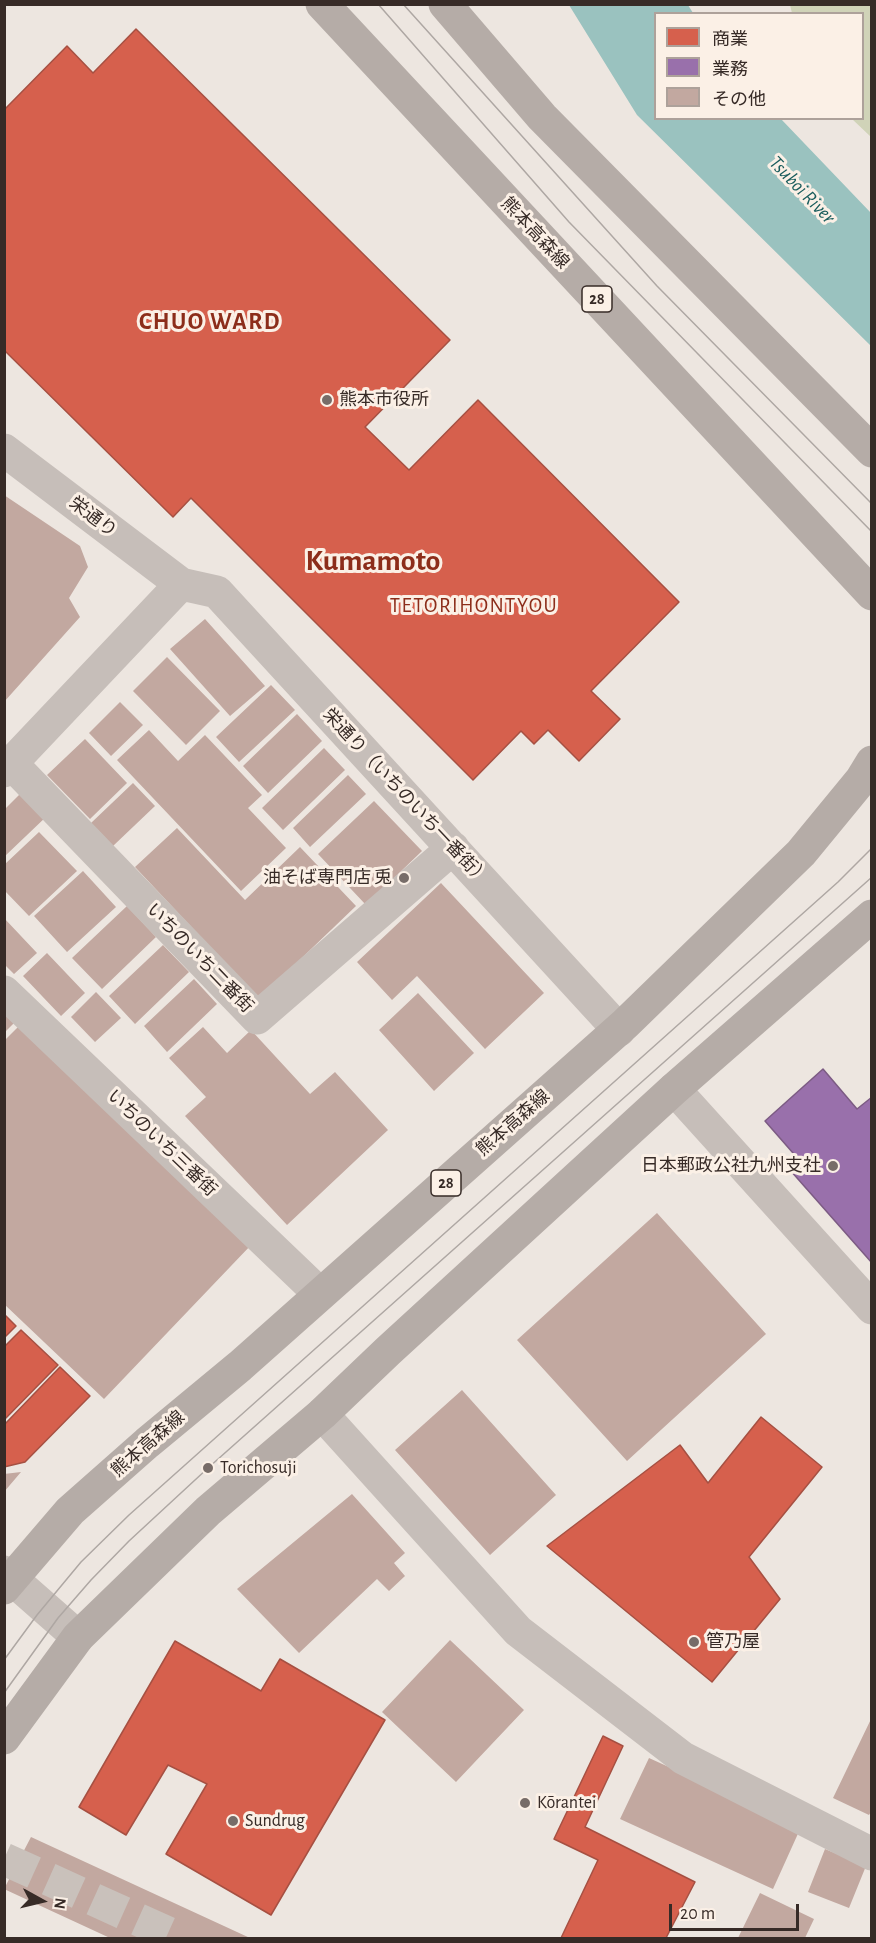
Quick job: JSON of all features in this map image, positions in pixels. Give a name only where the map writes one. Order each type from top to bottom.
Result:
[{"type":"main road","name":"熊本高森線","points":[[322,4],[872,594]]},
{"type":"main road","points":[[444,4],[542,117],[872,451]]},
{"type":"main road","name":"熊本高森線","points":[[7,1579],[70,1511],[240,1366],[619,1030],[801,853],[861,780],[872,762]]},
{"type":"main road","points":[[4,1738],[78,1636],[208,1511],[322,1414],[674,1089],[872,916]]},
{"type":"street","name":"栄通り","points":[[4,450],[182,584]]},
{"type":"street","points":[[8,768],[182,584]]},
{"type":"street","name":"栄通り（いちのいち一番街）","points":[[182,584],[217,592],[619,1030]]},
{"type":"street","name":"いちのいち二番街","points":[[8,768],[257,1018],[453,848]]},
{"type":"street","name":"いちのいち三番街","points":[[4,992],[320,1293]]},
{"type":"street","points":[[674,1089],[872,1308]]},
{"type":"street","points":[[322,1414],[518,1631],[683,1758],[872,1854]]},
{"type":"street","points":[[7,1579],[78,1636]]},
{"type":"green space","points":[[790,5],[871,5],[871,137],[853,120],[864,120],[864,12],[792,12]]},
{"type":"water","name":"Tsuboi River","points":[[569,5],[688,5],[692,12],[654,12],[654,120],[782,120],[871,213],[871,346],[637,115]]},
{"type":"building: 商業","name":"熊本市役所","points":[[136,29],[450,340],[365,427],[409,470],[478,400],[679,602],[591,691],[620,719],[579,761],[548,730],[534,744],[521,731],[473,780],[191,498],[173,517],[4,350],[4,110],[67,46],[93,73]]},
{"type":"building: 商業","points":[[4,1314],[16,1326],[4,1338]]},
{"type":"building: 商業","points":[[21,1330],[58,1365],[4,1420],[4,1347]]},
{"type":"building: 商業","points":[[60,1367],[90,1396],[25,1462],[4,1467],[4,1425]]},
{"type":"building: 商業","points":[[761,1417],[822,1467],[749,1557],[780,1599],[712,1682],[547,1546],[680,1445],[708,1483]]},
{"type":"building: 商業","points":[[175,1641],[261,1691],[280,1659],[385,1720],[271,1915],[166,1854],[207,1784],[168,1765],[126,1835],[79,1807]]},
{"type":"building: 商業","points":[[603,1736],[623,1746],[585,1827],[695,1882],[666,1938],[561,1938],[598,1860],[554,1839]]},
{"type":"building: 業務","name":"日本郵政公社九州支社","points":[[823,1069],[857,1109],[872,1097],[872,1263],[790,1170],[800,1161],[765,1121]]},
{"type":"building: その他","points":[[4,495],[80,546],[88,567],[69,598],[80,617],[4,702]]},
{"type":"building: その他","points":[[205,619],[265,686],[230,716],[170,649]]},
{"type":"building: その他","points":[[167,657],[220,711],[186,745],[133,691]]},
{"type":"building: その他","points":[[271,685],[295,710],[239,762],[216,737]]},
{"type":"building: その他","points":[[120,702],[143,725],[111,756],[89,733]]},
{"type":"building: その他","points":[[297,714],[322,741],[268,793],[243,766]]},
{"type":"building: その他","points":[[149,730],[178,761],[205,735],[262,795],[248,808],[286,848],[241,891],[117,760]]},
{"type":"building: その他","points":[[85,739],[127,783],[90,819],[47,775]]},
{"type":"building: その他","points":[[324,748],[345,770],[283,830],[262,808]]},
{"type":"building: その他","points":[[348,775],[366,794],[310,847],[293,828]]},
{"type":"building: その他","points":[[133,783],[155,806],[113,846],[91,823]]},
{"type":"building: その他","points":[[24,790],[48,815],[4,857],[4,810]]},
{"type":"building: その他","points":[[374,801],[422,851],[366,905],[318,854]]},
{"type":"building: その他","points":[[177,828],[245,900],[300,847],[356,906],[259,999],[135,867]]},
{"type":"building: その他","points":[[39,832],[77,871],[29,916],[4,890],[4,865]]},
{"type":"building: その他","points":[[83,871],[116,907],[67,952],[34,916]]},
{"type":"building: その他","points":[[441,883],[544,993],[485,1049],[417,976],[392,1000],[357,962]]},
{"type":"building: その他","points":[[127,906],[156,937],[102,989],[72,958]]},
{"type":"building: その他","points":[[4,918],[37,953],[14,974],[4,964]]},
{"type":"building: その他","points":[[163,945],[189,972],[135,1024],[109,996]]},
{"type":"building: その他","points":[[47,953],[85,993],[61,1016],[23,976]]},
{"type":"building: その他","points":[[194,979],[217,1004],[167,1052],[144,1026]]},
{"type":"building: その他","points":[[96,992],[121,1018],[95,1042],[71,1017]]},
{"type":"building: その他","points":[[418,993],[474,1053],[434,1091],[379,1030]]},
{"type":"building: その他","points":[[4,1007],[18,1019],[4,1033]]},
{"type":"building: その他","points":[[23,1022],[252,1244],[104,1399],[4,1304],[4,1041]]},
{"type":"building: その他","points":[[203,1027],[227,1053],[251,1030],[310,1094],[335,1072],[388,1130],[287,1225],[185,1116],[206,1097],[169,1058]]},
{"type":"building: その他","points":[[657,1213],[766,1334],[627,1461],[517,1340]]},
{"type":"building: その他","points":[[462,1390],[556,1495],[490,1555],[395,1450]]},
{"type":"building: その他","points":[[21,1472],[4,1492],[4,1474]]},
{"type":"building: その他","points":[[352,1494],[405,1553],[394,1563],[405,1576],[389,1591],[377,1579],[299,1653],[237,1589]]},
{"type":"building: その他","points":[[450,1640],[524,1710],[456,1782],[382,1712]]},
{"type":"building: その他","points":[[872,1717],[872,1810],[869,1815],[833,1798]]},
{"type":"building: その他","points":[[649,1758],[801,1827],[773,1889],[620,1819]]},
{"type":"building: その他","points":[[31,1837],[250,1938],[110,1938],[4,1889]]},
{"type":"building: その他","points":[[825,1849],[866,1866],[849,1908],[808,1892]]},
{"type":"building: その他","points":[[760,1893],[814,1919],[805,1938],[738,1938]]},
{"type":"tunnel","points":[[4,1859],[179,1938]]},
{"type":"tram line","points":[[378,4],[569,222],[872,532]]},
{"type":"tram line","points":[[403,4],[657,286],[872,504]]},
{"type":"tram line","points":[[4,1660],[37,1615],[81,1562],[129,1515],[838,882],[872,848]]},
{"type":"tram line","points":[[4,1693],[58,1618],[129,1541],[872,877]]},
{"type":"place","name":"熊本市役所","points":[[327,400]]},
{"type":"place","name":"油そば専門店 兎","points":[[404,878]]},
{"type":"place","name":"日本郵政公社九州支社","points":[[833,1166]]},
{"type":"place","name":"Torichosuji","points":[[208,1468]]},
{"type":"place","name":"管乃屋","points":[[694,1642]]},
{"type":"place","name":"Kōrantei","points":[[525,1803]]},
{"type":"place","name":"Sundrug","points":[[233,1821]]},
{"type":"district","name":"CHUO WARD","points":[[210,322]]},
{"type":"district","name":"Kumamoto","points":[[373,561]]},
{"type":"district","name":"TETORIHONTYOU","points":[[474,606]]}]
